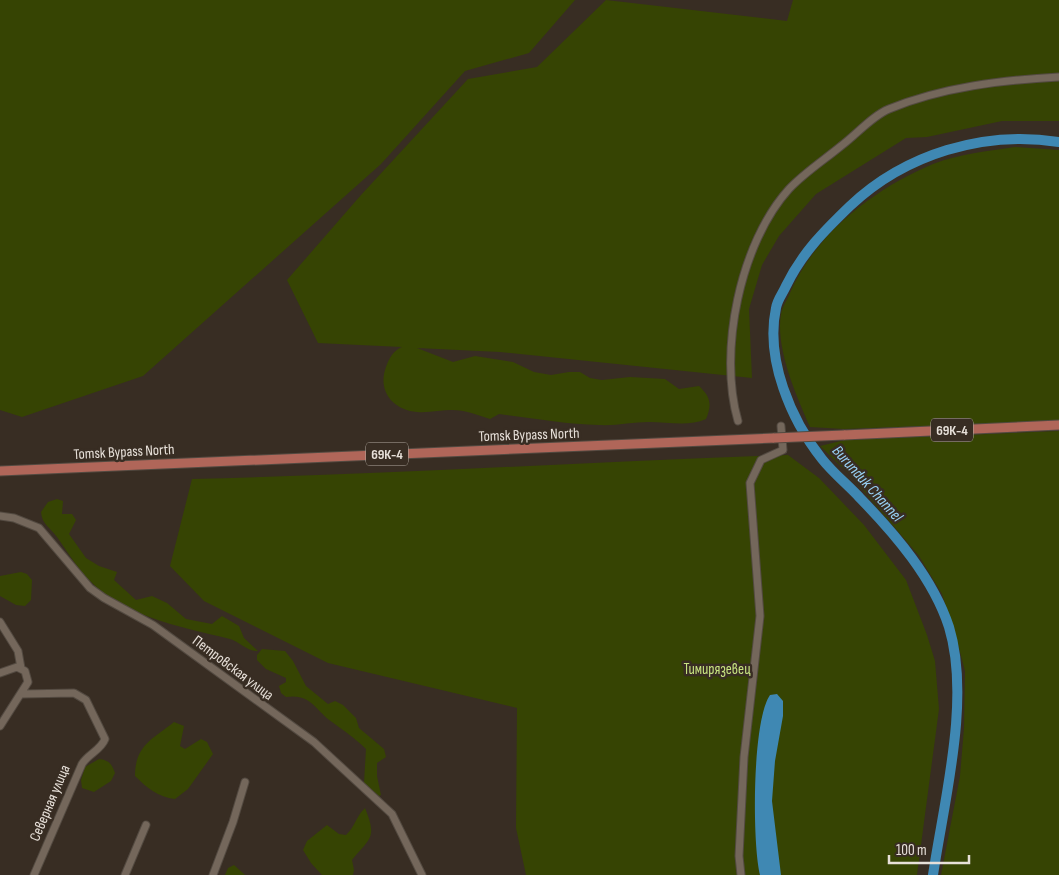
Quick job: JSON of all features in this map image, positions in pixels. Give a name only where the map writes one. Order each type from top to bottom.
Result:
[{"type":"main road","name":"Tomsk Bypass North","points":[[0,471],[1059,425]]},
{"type":"street","points":[[738,421],[732,398],[732,345],[738,292],[755,241],[789,190],[886,110],[931,95],[992,83],[1059,77]]},
{"type":"street","points":[[741,875],[739,856],[744,757],[760,616],[750,483],[761,460],[782,450],[781,426]]},
{"type":"street","name":"Петровская улица","points":[[0,516],[14,518],[39,528],[90,588],[104,598],[153,625],[314,742],[392,814],[422,875]]},
{"type":"street","points":[[0,622],[13,639],[18,651],[21,668]]},
{"type":"street","points":[[0,673],[13,666],[21,668],[28,675],[28,682],[22,694],[0,726]]},
{"type":"street","name":"Северная улица","points":[[22,694],[74,693],[80,696],[86,700],[105,739],[101,746],[90,754],[82,764],[34,875]]},
{"type":"street","points":[[213,875],[233,822],[245,782]]},
{"type":"street","points":[[125,875],[146,825]]},
{"type":"green space","points":[[0,0],[575,0],[529,53],[465,71],[381,164],[143,376],[22,417],[0,410]]},
{"type":"green space","points":[[606,0],[787,21],[793,0],[1059,0],[1059,121],[1002,121],[927,137],[906,138],[816,194],[779,236],[762,265],[749,309],[752,378],[500,352],[417,348],[453,362],[475,356],[513,362],[534,372],[551,375],[580,372],[590,378],[602,380],[630,377],[665,379],[679,389],[699,386],[706,394],[710,405],[706,419],[693,423],[649,422],[599,425],[499,414],[490,419],[462,411],[417,412],[401,408],[389,398],[384,384],[384,376],[390,358],[394,352],[402,347],[318,343],[287,280],[361,195],[468,79],[537,67]]},
{"type":"green space","points":[[1015,147],[1059,150],[1059,421],[844,429],[810,427],[788,372],[781,342],[780,327],[783,306],[801,272],[815,251],[849,215],[890,186],[911,174],[933,164],[953,158]]},
{"type":"green space","points":[[1059,431],[1059,875],[941,875],[960,776],[964,728],[965,671],[955,633],[942,594],[919,556],[849,474],[820,446],[845,440]]},
{"type":"green space","name":"Тимирязевец","points":[[788,455],[819,478],[864,525],[906,580],[935,661],[939,709],[917,875],[526,875],[516,828],[517,708],[328,663],[204,601],[170,566],[192,479]]},
{"type":"green space","points":[[57,499],[63,501],[62,514],[72,514],[76,520],[69,534],[86,558],[99,566],[117,572],[114,580],[136,600],[152,596],[167,603],[186,619],[212,624],[222,616],[239,626],[244,638],[258,651],[251,650],[234,640],[169,624],[130,609],[112,599],[81,571],[43,520],[41,512],[48,502]]},
{"type":"green space","points":[[21,572],[27,574],[32,580],[31,600],[25,606],[16,605],[0,596],[0,576]]},
{"type":"green space","points":[[262,649],[285,651],[293,661],[306,686],[328,704],[335,701],[343,705],[356,718],[359,728],[384,749],[386,757],[377,763],[377,776],[381,795],[379,796],[364,783],[366,749],[307,700],[294,696],[286,697],[281,693],[279,686],[286,682],[286,678],[266,669],[257,660],[257,655]]},
{"type":"green space","points":[[174,722],[184,726],[180,746],[185,749],[201,739],[207,742],[213,754],[188,789],[175,799],[153,791],[135,776],[138,757],[142,750],[152,738]]},
{"type":"green space","points":[[99,759],[108,761],[113,767],[115,773],[111,781],[94,792],[82,788],[81,780],[85,767]]},
{"type":"green space","points":[[365,808],[371,832],[368,841],[352,860],[353,875],[322,875],[303,850],[307,841],[327,825],[339,834],[346,835]]},
{"type":"green space","points":[[234,865],[245,875],[225,875],[228,868]]},
{"type":"water","points":[[777,694],[783,701],[783,716],[775,761],[772,801],[781,875],[760,875],[757,859],[755,810],[757,755],[764,709],[770,695]]},
{"type":"waterway","name":"Burunduk Channel","points":[[933,875],[949,783],[957,718],[955,655],[949,627],[933,591],[912,558],[873,512],[826,464],[800,426],[783,388],[778,368],[774,348],[776,308],[792,274],[814,243],[850,206],[895,172],[947,150],[974,143],[1031,139],[1059,142]]}]
